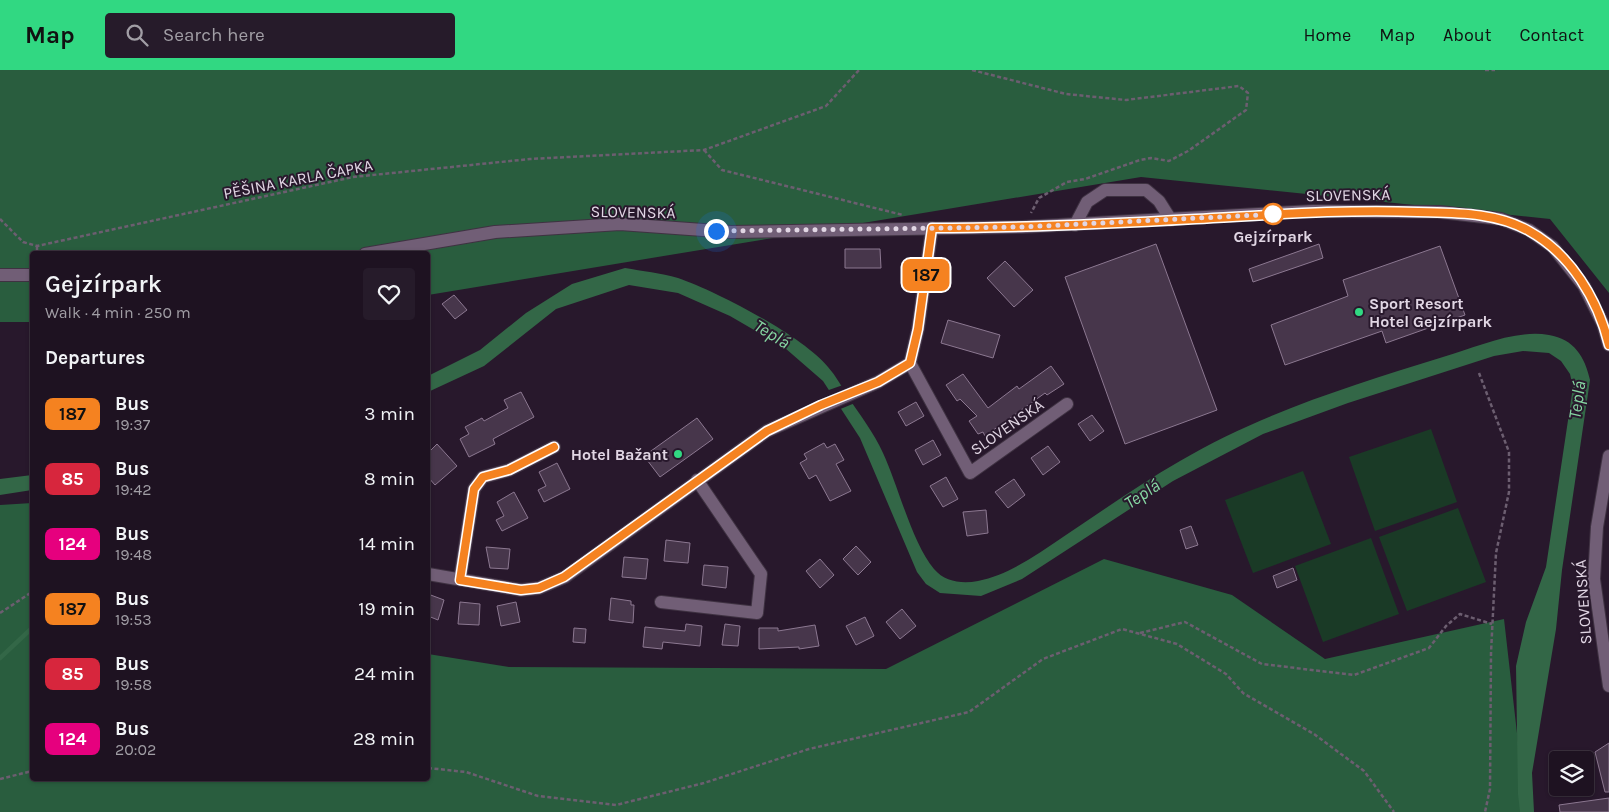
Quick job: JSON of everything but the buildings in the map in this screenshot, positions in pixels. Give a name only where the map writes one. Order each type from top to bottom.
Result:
[{"type":"street","points":[[1075,225],[1087,202],[1104,190],[1146,190],[1158,201],[1171,220]]},
{"type":"street","name":"SLOVENSKÁ","points":[[383,251],[495,232],[620,224],[731,232],[1022,227],[1313,211],[1440,212],[1501,219],[1529,230],[1553,247],[1564,258],[1584,286],[1598,312],[1609,345]]},
{"type":"street","points":[[430,574],[521,590],[539,588],[564,577],[767,431],[821,405],[878,382],[910,363],[918,329],[932,228]]},
{"type":"street","points":[[0,275],[30,275]]},
{"type":"street","name":"SLOVENSKÁ","points":[[910,363],[970,473],[1067,404]]},
{"type":"street","points":[[460,580],[474,489],[483,477],[509,470],[554,447]]},
{"type":"street","name":"SLOVENSKÁ","points":[[1609,456],[1598,527],[1594,579],[1609,686]]},
{"type":"street","points":[[661,602],[757,613],[761,574],[697,480]]},
{"type":"path","name":"PĚŠINA KARLA ČAPKA","points":[[37,246],[353,177],[530,160],[704,150],[826,106],[859,70]]},
{"type":"path","points":[[972,70],[1066,94],[1126,100],[1239,86],[1248,93],[1246,110],[1188,152],[1169,161],[1146,159],[1085,179],[1066,182],[1039,198],[1022,227]]},
{"type":"path","points":[[1485,70],[1495,70]]},
{"type":"path","points":[[704,150],[722,170],[904,215]]},
{"type":"path","points":[[0,218],[22,242],[37,246],[38,251]]},
{"type":"path","points":[[1479,373],[1510,452],[1509,492],[1496,553],[1492,624],[1490,789],[1485,812]]},
{"type":"path","points":[[0,613],[30,593]]},
{"type":"path","points":[[1138,634],[1185,622],[1262,664],[1354,675],[1429,648],[1446,626],[1460,614],[1492,624]]},
{"type":"path","points":[[430,768],[466,772],[538,796],[616,805],[704,783],[809,749],[969,712],[1043,659],[1122,629],[1177,644],[1226,674],[1244,693],[1314,734],[1364,771],[1394,812]]},
{"type":"path","points":[[0,779],[30,772]]},
{"type":"shaded area","points":[[0,70],[1609,70],[1609,293],[1550,219],[1141,177],[430,295],[430,251],[30,251],[30,322],[0,322]]},
{"type":"shaded area","points":[[1431,429],[1457,502],[1375,531],[1349,457]]},
{"type":"shaded area","points":[[1303,471],[1331,544],[1253,573],[1225,500]]},
{"type":"shaded area","points":[[30,503],[30,781],[430,781],[430,654],[509,667],[886,669],[1104,559],[1232,595],[1325,659],[1504,619],[1526,812],[0,812],[0,505]]},
{"type":"shaded area","points":[[1458,508],[1486,582],[1407,611],[1379,537]]},
{"type":"shaded area","points":[[1371,538],[1399,614],[1323,642],[1295,566]]},
{"type":"water","name":"Teplá","points":[[625,268],[678,278],[736,304],[779,328],[799,342],[834,374],[871,431],[889,466],[912,529],[926,558],[943,577],[960,582],[990,578],[1012,569],[1180,461],[1243,428],[1275,414],[1375,378],[1495,340],[1536,334],[1549,335],[1565,340],[1577,350],[1585,364],[1590,380],[1562,570],[1556,629],[1532,773],[1534,812],[1520,812],[1518,794],[1516,666],[1526,622],[1546,567],[1573,387],[1570,374],[1561,361],[1549,353],[1523,351],[1494,356],[1348,403],[1263,434],[1173,481],[1022,579],[981,596],[940,593],[926,584],[917,572],[860,438],[823,381],[785,348],[730,316],[678,293],[629,285],[556,309],[484,366],[430,391],[430,375],[480,350],[526,313],[572,284]]},
{"type":"water","points":[[30,475],[30,490],[0,495],[0,479]]},
{"type":"pier","points":[[843,385],[855,403],[838,410],[826,391]]},
{"type":"waterway","points":[[0,658],[30,630]]},
{"type":"bus line","name":"187","points":[[554,447],[509,470],[483,477],[474,489],[460,580],[521,590],[539,588],[564,577],[767,431],[821,405],[878,382],[910,363],[918,329],[932,228],[1075,225],[1313,211],[1440,212],[1501,219],[1529,230],[1553,247],[1564,258],[1584,286],[1598,312],[1604,324],[1609,345]]},
{"type":"place","name":"Gejzírpark","points":[[1273,214]]},
{"type":"place","name":"Sport Resort Hotel Gejzírpark","points":[[1359,312]]},
{"type":"place","name":"Hotel Bažant","points":[[678,454]]},
{"type":"route","points":[[716,231],[1022,227],[1278,214],[1273,214]]}]
